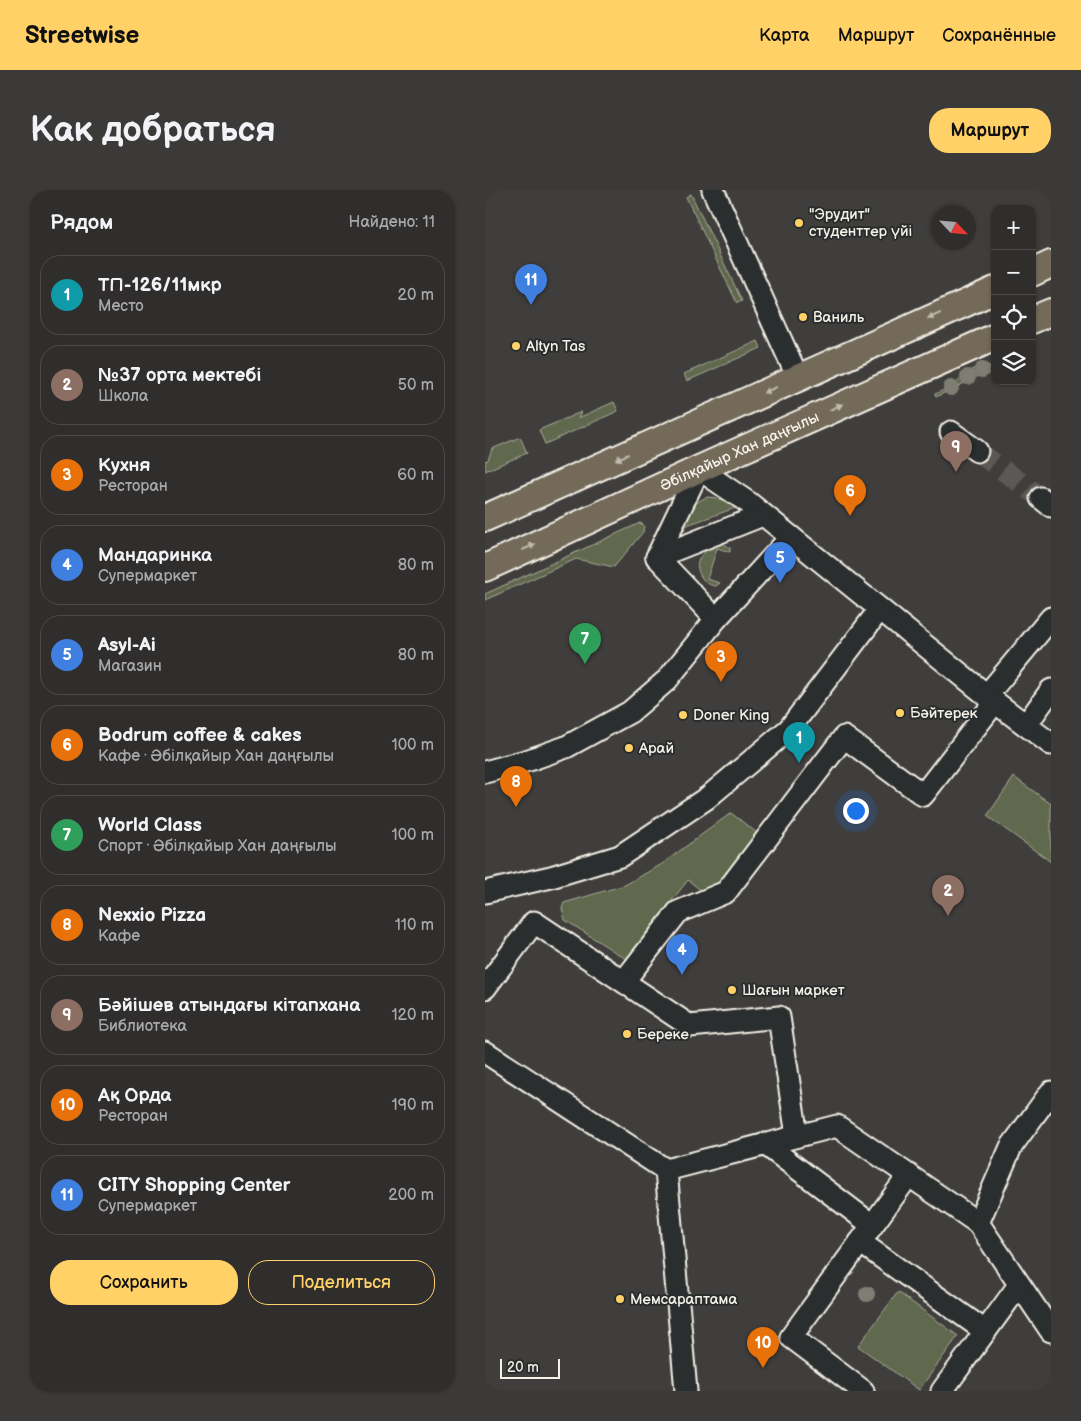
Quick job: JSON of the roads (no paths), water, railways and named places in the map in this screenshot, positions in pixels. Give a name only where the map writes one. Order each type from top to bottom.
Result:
[{"type":"main road","points":[[1036,271],[1051,264]]},
{"type":"main road","points":[[485,518],[991,292]]},
{"type":"main road","points":[[969,301],[990,339]]},
{"type":"main road","points":[[1036,318],[1051,312]]},
{"type":"main road","name":"Әбілқайыр Хан даңғылы","points":[[485,568],[699,468],[990,339]]},
{"type":"street","points":[[713,190],[798,378]]},
{"type":"street","points":[[951,432],[977,451]]},
{"type":"street","points":[[657,557],[699,468],[749,503],[1051,744]]},
{"type":"street","points":[[657,557],[763,514]]},
{"type":"street","points":[[485,772],[529,760],[566,747],[630,712],[667,680],[690,654],[716,619],[791,537]]},
{"type":"street","points":[[657,557],[716,619]]},
{"type":"street","points":[[485,892],[551,877],[619,856],[707,798],[789,729],[880,609]]},
{"type":"street","points":[[624,981],[678,912],[726,892],[844,737],[923,795],[991,698],[1051,618]]},
{"type":"street","points":[[1026,725],[1051,690]]},
{"type":"street","points":[[485,988],[534,922],[690,1026],[779,1017],[797,1136]]},
{"type":"street","points":[[485,1052],[665,1170],[837,1126],[978,1223],[1051,1331]]},
{"type":"street","points":[[978,1223],[1011,1147],[1051,1092]]},
{"type":"street","points":[[765,1144],[873,1225]]},
{"type":"street","points":[[665,1170],[686,1391]]},
{"type":"street","points":[[863,1391],[791,1337],[909,1175]]},
{"type":"street","points":[[860,1242],[985,1330]]},
{"type":"street","points":[[942,1391],[1019,1285]]},
{"type":"tunnel","points":[[977,451],[1041,498]]},
{"type":"place","name":"\"Эрудит\" студенттер үйі","points":[[799,223]]},
{"type":"place","name":"CITY Shopping Center","points":[[531,305]]},
{"type":"place","name":"Ваниль","points":[[803,317]]},
{"type":"place","name":"Altyn Tas","points":[[516,346]]},
{"type":"place","name":"Бәйішев атындағы кітапхана","points":[[956,472]]},
{"type":"place","name":"Bodrum coffee & cakes","points":[[850,516]]},
{"type":"place","name":"Asyl-Ai","points":[[780,583]]},
{"type":"place","name":"World Class","points":[[585,664]]},
{"type":"place","name":"Кухня","points":[[721,682]]},
{"type":"place","name":"Бәйтерек","points":[[900,713]]},
{"type":"place","name":"Doner King","points":[[683,715]]},
{"type":"place","name":"Арай","points":[[629,748]]},
{"type":"place","name":"ТП-126/11мкр","points":[[799,763]]},
{"type":"place","name":"Nexxio Pizza","points":[[516,807]]},
{"type":"place","name":"№37 орта мектебі","points":[[948,916]]},
{"type":"place","name":"Мандаринка","points":[[682,975]]},
{"type":"place","name":"Шағын маркет","points":[[732,990]]},
{"type":"place","name":"Береке","points":[[627,1034]]},
{"type":"place","name":"Мемсараптама","points":[[620,1299]]},
{"type":"place","name":"Ақ Орда","points":[[763,1368]]}]
